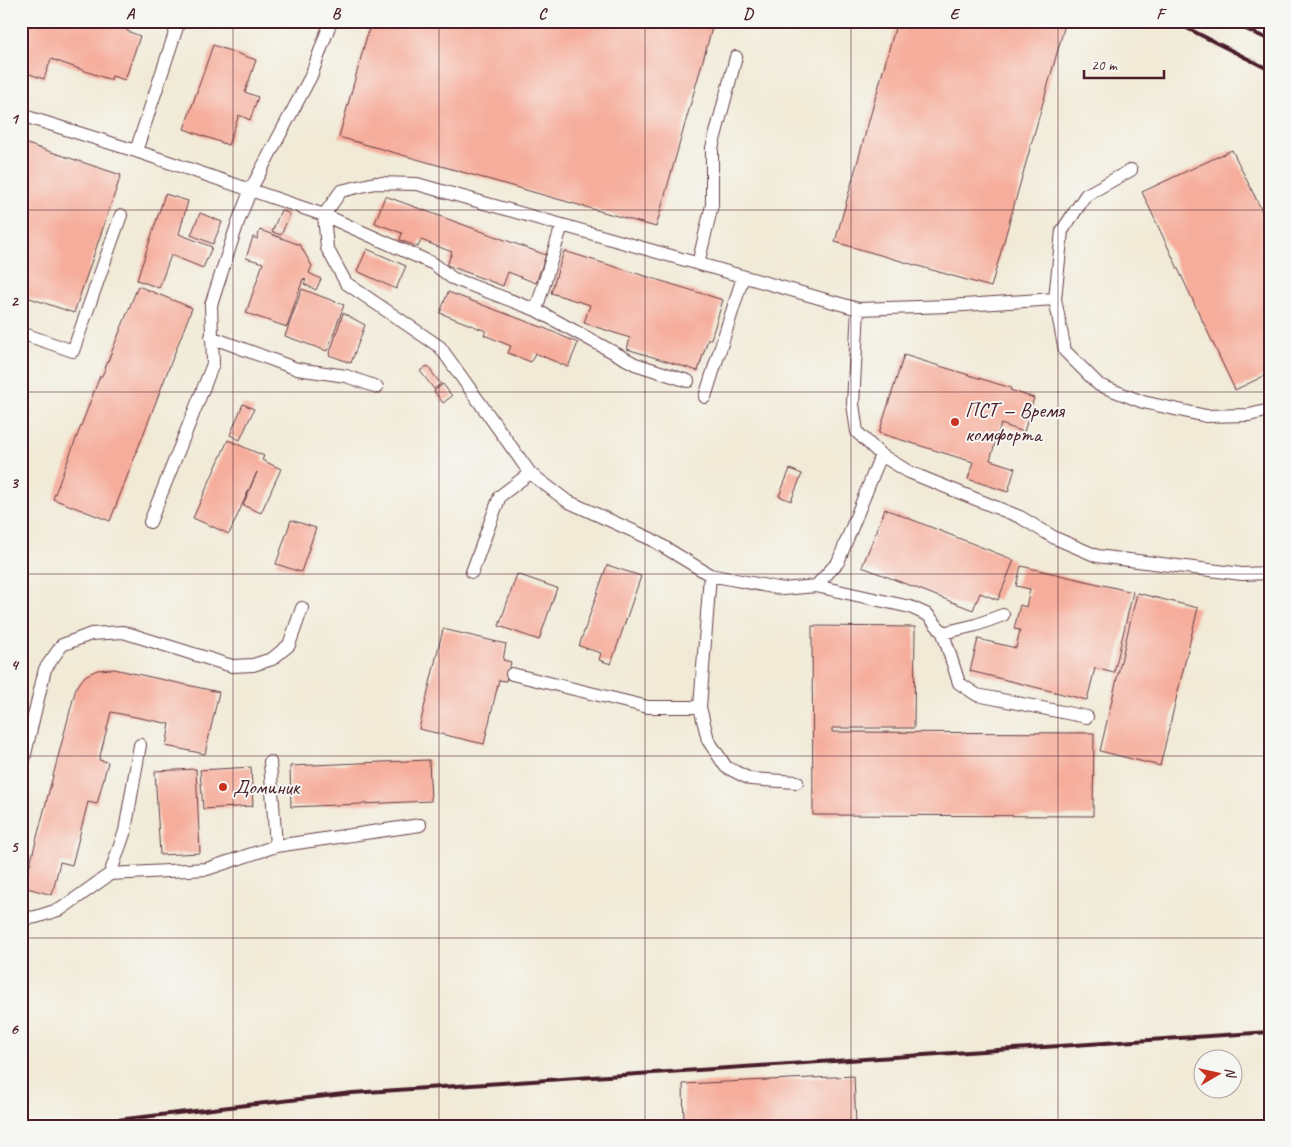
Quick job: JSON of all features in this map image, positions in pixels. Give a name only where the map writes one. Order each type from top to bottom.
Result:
[{"type":"lane","points":[[136,151],[179,21]]},
{"type":"lane","points":[[150,522],[213,364],[211,306],[251,189],[311,76],[331,21]]},
{"type":"lane","points":[[698,264],[712,205],[712,148],[736,57]]},
{"type":"lane","points":[[21,115],[136,151],[324,215],[434,264],[452,278],[536,310],[635,364],[688,382]]},
{"type":"lane","points":[[1131,170],[1086,195],[1062,231],[1056,299],[1065,351],[1099,385],[1143,402],[1206,416],[1249,415],[1270,410]]},
{"type":"lane","points":[[1056,299],[949,306],[858,309],[417,184],[375,183],[341,191],[324,215],[327,248],[346,283],[440,347],[530,474],[567,501],[651,539],[710,574],[782,589],[816,586],[910,607],[928,615],[943,633],[959,683],[977,695],[1087,716]]},
{"type":"lane","points":[[21,334],[73,351],[121,215]]},
{"type":"lane","points":[[536,310],[562,225]]},
{"type":"lane","points":[[705,397],[744,277]]},
{"type":"lane","points":[[858,309],[853,404],[857,432],[881,455],[909,472],[1020,516],[1054,538],[1097,556],[1242,574],[1270,573]]},
{"type":"lane","points":[[212,337],[297,369],[346,376],[377,387]]},
{"type":"lane","points":[[816,586],[838,562],[881,455]]},
{"type":"lane","points":[[472,572],[500,496],[530,474]]},
{"type":"lane","points":[[710,574],[700,707],[708,740],[726,767],[750,779],[797,782]]},
{"type":"lane","points":[[21,771],[45,669],[62,645],[91,634],[123,632],[232,666],[253,665],[272,659],[289,645],[302,608]]},
{"type":"lane","points":[[943,633],[976,625],[1003,614]]},
{"type":"lane","points":[[512,674],[648,707],[700,707]]},
{"type":"lane","points":[[110,874],[125,831],[140,745]]},
{"type":"lane","points":[[270,762],[276,846]]},
{"type":"lane","points":[[21,919],[36,917],[61,908],[110,874],[207,869],[276,846],[420,825]]},
{"type":"building","points":[[21,21],[131,21],[127,31],[140,36],[125,80],[112,76],[111,80],[51,59],[44,79],[21,71]]},
{"type":"building","points":[[371,21],[714,21],[656,227],[339,137]]},
{"type":"building","points":[[897,21],[1066,21],[991,287],[835,242]]},
{"type":"building","points":[[213,45],[256,60],[245,92],[258,97],[250,120],[239,115],[228,145],[184,129]]},
{"type":"building","points":[[21,142],[121,175],[74,313],[21,295]]},
{"type":"building","points":[[1232,150],[1264,215],[1270,212],[1270,373],[1235,390],[1142,192]]},
{"type":"building","points":[[165,194],[188,201],[179,234],[212,247],[203,268],[171,255],[159,288],[137,280]]},
{"type":"building","points":[[385,196],[546,255],[536,283],[508,272],[503,286],[447,265],[452,252],[421,240],[418,247],[400,240],[402,233],[375,223]]},
{"type":"building","points":[[281,210],[290,214],[281,235],[272,232]]},
{"type":"building","points":[[200,213],[222,222],[213,244],[191,235]]},
{"type":"building","points":[[260,230],[300,245],[312,266],[309,273],[321,279],[316,290],[304,284],[306,280],[303,279],[287,327],[246,313],[263,263],[246,258],[253,237],[257,239]]},
{"type":"building","points":[[367,249],[406,266],[396,289],[357,271]]},
{"type":"building","points":[[564,251],[723,300],[711,339],[708,339],[698,371],[627,349],[630,338],[584,323],[590,305],[551,293]]},
{"type":"building","points":[[138,286],[192,308],[110,521],[53,499],[100,376],[102,376]]},
{"type":"building","points":[[302,289],[344,305],[327,351],[285,336]]},
{"type":"building","points":[[448,292],[544,328],[578,343],[568,367],[535,353],[531,362],[508,353],[511,346],[484,335],[486,331],[440,313]]},
{"type":"building","points":[[343,313],[365,325],[351,363],[329,355]]},
{"type":"building","points":[[904,355],[1011,388],[1010,390],[1034,398],[1024,432],[1001,424],[990,460],[1015,468],[1008,492],[968,479],[973,462],[879,433]]},
{"type":"building","points":[[427,366],[441,384],[434,389],[420,371]]},
{"type":"building","points":[[443,384],[452,396],[443,403],[434,391]]},
{"type":"building","points":[[243,404],[254,409],[240,440],[230,435]]},
{"type":"building","points":[[228,440],[264,456],[262,460],[281,469],[261,513],[243,505],[257,472],[229,534],[193,518]]},
{"type":"building","points":[[790,469],[802,474],[791,501],[779,496]]},
{"type":"building","points":[[885,509],[1014,560],[998,600],[980,593],[973,610],[862,567]]},
{"type":"building","points":[[291,520],[316,528],[301,572],[276,564]]},
{"type":"building","points":[[607,565],[641,576],[611,664],[599,660],[601,653],[579,646]]},
{"type":"building","points":[[1021,566],[1133,592],[1114,673],[1095,668],[1087,700],[970,671],[978,639],[1016,648],[1020,630],[1014,629],[1020,605],[1026,607],[1030,589],[1016,586]]},
{"type":"building","points":[[517,574],[557,588],[539,640],[499,626]]},
{"type":"building","points":[[1137,593],[1198,608],[1160,766],[1100,751]]},
{"type":"building","points":[[812,626],[915,627],[914,728],[832,728],[832,732],[1094,733],[1093,816],[813,815]]},
{"type":"building","points":[[443,629],[506,644],[503,660],[511,662],[506,681],[499,680],[484,744],[419,729]]},
{"type":"building","points":[[114,669],[219,692],[205,754],[166,746],[170,724],[111,712],[99,760],[108,762],[97,804],[88,802],[72,865],[60,862],[52,895],[24,887],[76,688],[85,676],[97,670]]},
{"type":"building","points":[[429,760],[431,801],[291,807],[290,766]]},
{"type":"building","points":[[251,767],[253,806],[203,809],[200,770]]},
{"type":"building","points":[[196,769],[200,853],[160,855],[155,771]]},
{"type":"building","points":[[854,1076],[856,1126],[684,1126],[683,1084]]},
{"type":"railway","points":[[1173,21],[1270,70]]},
{"type":"railway","points":[[1228,21],[1270,40]]},
{"type":"railway","points":[[1258,21],[1270,29]]},
{"type":"railway","points":[[65,1126],[352,1093],[1270,1032]]},
{"type":"place","name":"ПСТ — Время комфорта","points":[[955,422]]},
{"type":"place","name":"Доминик","points":[[223,787]]}]
